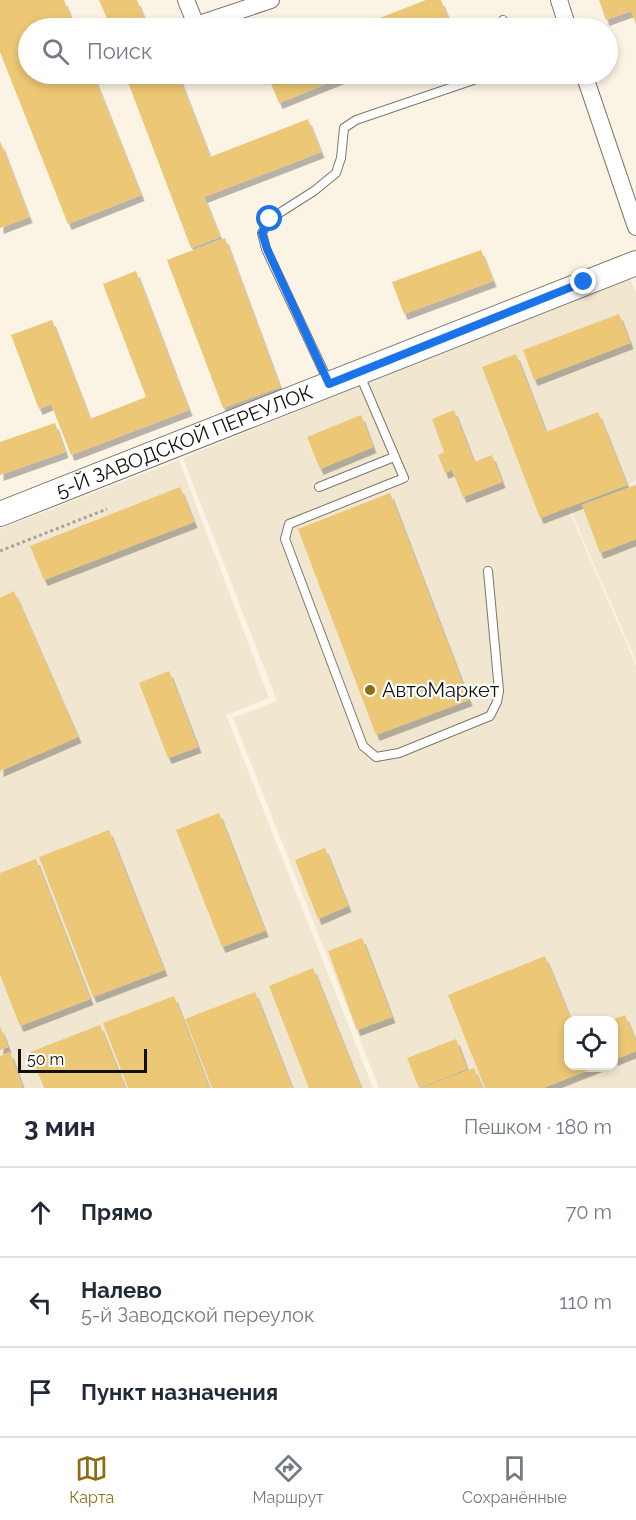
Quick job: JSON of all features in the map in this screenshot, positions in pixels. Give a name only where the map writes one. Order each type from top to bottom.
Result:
[{"type":"street","points":[[186,0],[193,18]]},
{"type":"street","points":[[217,18],[271,0]]},
{"type":"street","points":[[559,0],[565,18]]},
{"type":"street","points":[[587,84],[636,227]]},
{"type":"street","name":"5-Й ЗАВОДСКОЙ ПЕРЕУЛОК","points":[[0,514],[636,263]]},
{"type":"lane","points":[[329,384],[267,249],[262,233],[270,219],[314,191],[336,173],[341,158],[344,128],[357,120],[462,84]]},
{"type":"lane","points":[[358,372],[404,478],[289,524],[285,539],[363,746],[376,757],[399,753],[490,716],[497,702],[499,691],[488,571]]},
{"type":"lane","points":[[319,487],[394,457]]},
{"type":"path","points":[[0,551],[107,509]]},
{"type":"shaded area","points":[[630,279],[636,292],[636,481],[617,489],[636,483],[636,661],[569,510],[636,666],[636,1088],[379,1088],[233,718],[277,701],[183,458],[592,291]]},
{"type":"shaded area","points":[[179,460],[269,698],[226,715],[373,1088],[0,1088],[0,529]]},
{"type":"building","points":[[0,0],[64,0],[71,18],[18,18],[18,84],[97,84],[141,195],[68,224],[0,52]]},
{"type":"building","points":[[99,0],[137,0],[144,18],[107,18]]},
{"type":"building","points":[[426,0],[441,0],[448,18],[380,18]]},
{"type":"building","points":[[599,0],[636,0],[636,24],[631,11],[605,18]]},
{"type":"building","points":[[129,84],[182,84],[210,157],[308,119],[321,152],[204,197],[220,237],[191,248]]},
{"type":"building","points":[[271,84],[326,84],[279,103]]},
{"type":"building","points":[[0,141],[29,217],[0,228]]},
{"type":"building","points":[[225,238],[280,387],[223,408],[167,260]]},
{"type":"building","points":[[481,250],[493,281],[404,314],[392,282]]},
{"type":"building","points":[[136,271],[189,410],[71,455],[51,404],[39,409],[11,335],[52,320],[90,419],[146,397],[103,284]]},
{"type":"building","points":[[619,314],[630,343],[534,380],[523,350]]},
{"type":"building","points":[[516,354],[546,432],[598,412],[627,485],[540,518],[482,367]]},
{"type":"building","points":[[454,410],[474,462],[492,455],[502,482],[463,497],[452,470],[445,473],[438,455],[444,452],[432,419]]},
{"type":"building","points":[[361,415],[373,447],[320,469],[307,437]]},
{"type":"building","points":[[55,423],[65,452],[0,475],[0,442]]},
{"type":"building","points":[[636,485],[636,539],[600,553],[582,505]]},
{"type":"building","points":[[180,487],[194,522],[44,580],[30,546]]},
{"type":"building","points":[[390,493],[469,700],[376,735],[298,529]]},
{"type":"building","points":[[14,591],[78,737],[0,771],[0,598]]},
{"type":"building","points":[[169,671],[198,747],[168,758],[139,683]]},
{"type":"building","points":[[219,813],[265,931],[222,947],[176,830]]},
{"type":"building","points":[[109,830],[164,970],[93,997],[39,857]]},
{"type":"building","points":[[325,848],[348,906],[318,919],[295,860]]},
{"type":"building","points":[[36,859],[90,999],[20,1026],[0,975],[0,873]]},
{"type":"building","points":[[362,938],[392,1017],[357,1030],[328,951]]},
{"type":"building","points":[[545,956],[569,1016],[564,1016],[564,1070],[589,1070],[543,1088],[485,1088],[448,995]]},
{"type":"building","points":[[313,968],[361,1088],[309,1088],[269,986]]},
{"type":"building","points":[[255,992],[292,1088],[212,1088],[185,1019]]},
{"type":"building","points":[[174,996],[209,1088],[128,1088],[103,1023]]},
{"type":"building","points":[[625,1015],[636,1042],[636,1051],[618,1058],[618,1018]]},
{"type":"building","points":[[100,1025],[125,1088],[44,1088],[30,1052]]},
{"type":"building","points":[[0,1026],[8,1047],[0,1050]]},
{"type":"building","points":[[456,1039],[467,1069],[419,1088],[407,1058]]},
{"type":"building","points":[[10,1052],[23,1088],[0,1088],[0,1056]]},
{"type":"building","points":[[474,1068],[482,1088],[422,1088]]},
{"type":"place","name":"АвтоМаркет","points":[[370,690]]},
{"type":"route","points":[[270,219],[262,233],[267,249],[329,384],[584,282]]}]
